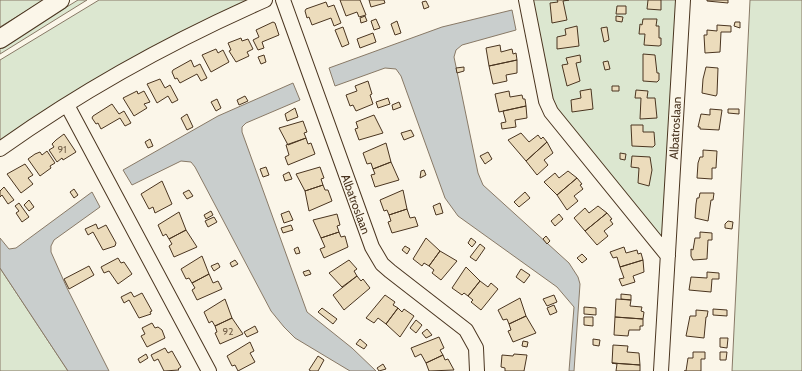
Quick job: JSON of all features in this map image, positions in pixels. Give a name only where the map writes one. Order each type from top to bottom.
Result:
[{"type":"main road","points":[[0,40],[60,0]]},
{"type":"street","points":[[0,148],[115,74],[168,45],[265,0]]},
{"type":"street","name":"Albatroslaan","points":[[283,0],[372,247],[382,264],[466,330],[476,348],[477,371]]},
{"type":"street","points":[[526,0],[546,101],[551,112],[668,256]]},
{"type":"street","name":"Albatroslaan","points":[[661,371],[683,0]]},
{"type":"street","points":[[67,105],[209,371]]},
{"type":"green space","points":[[0,0],[44,0],[0,27]]},
{"type":"green space","points":[[78,0],[87,0],[0,54],[0,48]]},
{"type":"green space","points":[[99,0],[256,0],[0,146],[0,60]]},
{"type":"green space","points":[[531,0],[677,0],[663,239],[564,122],[553,100]]},
{"type":"green space","points":[[750,0],[802,0],[802,371],[732,371]]},
{"type":"green space","points":[[0,268],[68,371],[0,371]]},
{"type":"shaded area","points":[[512,10],[516,30],[462,45],[456,50],[454,57],[478,173],[483,185],[569,263],[578,277],[580,284],[574,371],[569,371],[574,307],[557,287],[458,216],[445,198],[401,76],[396,69],[385,68],[335,86],[329,68],[442,27]]},
{"type":"shaded area","points":[[293,83],[300,100],[246,123],[242,127],[242,132],[307,312],[352,348],[376,371],[350,371],[295,338],[284,327],[271,311],[191,162],[181,161],[132,185],[123,170],[218,116]]},
{"type":"shaded area","points":[[92,192],[100,207],[54,240],[51,246],[51,252],[67,288],[109,371],[68,371],[0,268],[0,238],[9,249],[16,248]]},
{"type":"building","points":[[340,0],[360,0],[366,15],[359,17],[357,12],[346,16]]},
{"type":"building","points":[[369,0],[384,0],[385,3],[371,7]]},
{"type":"building","points":[[557,0],[569,0],[563,1],[567,20],[552,23],[550,3],[558,2]]},
{"type":"building","points":[[648,0],[661,0],[661,10],[647,9]]},
{"type":"building","points":[[728,0],[728,3],[707,1]]},
{"type":"building","points":[[426,1],[429,7],[424,9],[422,2]]},
{"type":"building","points":[[326,2],[328,7],[334,5],[341,23],[334,26],[331,18],[312,25],[309,17],[307,18],[305,11],[306,9]]},
{"type":"building","points":[[617,6],[626,6],[626,14],[616,14]]},
{"type":"building","points":[[365,16],[367,21],[361,23],[360,18]]},
{"type":"building","points":[[616,16],[623,17],[622,22],[616,21]]},
{"type":"building","points":[[376,19],[380,28],[374,30],[371,21]]},
{"type":"building","points":[[643,19],[657,19],[656,26],[659,26],[659,38],[661,38],[661,45],[644,45],[645,34],[639,34],[640,24],[642,25]]},
{"type":"building","points":[[397,21],[401,33],[395,35],[391,24]]},
{"type":"building","points":[[273,22],[275,23],[279,35],[262,42],[264,48],[258,50],[253,40],[259,37],[256,30]]},
{"type":"building","points":[[735,22],[740,22],[740,28],[734,26]]},
{"type":"building","points":[[717,25],[731,26],[731,32],[721,32],[720,52],[705,53],[704,35],[707,35],[707,30],[717,31]]},
{"type":"building","points":[[577,26],[579,46],[557,49],[557,37],[566,35],[565,29]]},
{"type":"building","points":[[343,27],[349,44],[342,47],[335,30]]},
{"type":"building","points":[[607,27],[609,40],[604,42],[601,28]]},
{"type":"building","points":[[373,33],[376,42],[360,48],[357,39]]},
{"type":"building","points":[[241,38],[242,41],[248,39],[253,49],[247,52],[249,56],[236,62],[229,51],[231,50],[228,43]]},
{"type":"building","points":[[500,45],[501,52],[512,49],[513,54],[516,53],[517,60],[489,66],[486,48]]},
{"type":"building","points":[[216,49],[218,53],[223,50],[229,62],[211,72],[202,55]]},
{"type":"building","points":[[643,54],[655,55],[657,73],[659,73],[659,80],[657,82],[643,81]]},
{"type":"building","points":[[264,55],[266,62],[261,64],[258,57]]},
{"type":"building","points":[[580,55],[581,62],[576,63],[580,81],[567,86],[562,65],[568,64],[566,58]]},
{"type":"building","points":[[191,60],[194,67],[200,64],[207,78],[201,81],[197,74],[180,83],[177,78],[175,79],[172,72]]},
{"type":"building","points":[[517,60],[517,73],[506,75],[507,81],[493,84],[489,66]]},
{"type":"building","points":[[608,61],[610,69],[605,70],[603,62]]},
{"type":"building","points":[[464,67],[464,71],[457,73],[456,68]]},
{"type":"building","points":[[706,67],[718,68],[716,96],[702,93]]},
{"type":"building","points":[[160,79],[165,88],[170,85],[178,100],[172,103],[168,96],[157,103],[147,84]]},
{"type":"building","points":[[368,81],[373,104],[356,111],[353,105],[350,106],[346,95],[357,91],[355,86]]},
{"type":"building","points":[[612,86],[619,86],[619,91],[612,91]]},
{"type":"building","points":[[591,89],[593,109],[572,112],[571,100],[581,98],[580,91]]},
{"type":"building","points":[[636,90],[648,91],[647,98],[655,98],[657,118],[640,119],[641,98],[635,98]]},
{"type":"building","points":[[137,91],[138,94],[144,91],[150,102],[144,104],[147,108],[134,116],[123,98]]},
{"type":"building","points":[[509,91],[510,97],[522,95],[523,99],[525,99],[526,106],[499,112],[495,94]]},
{"type":"building","points":[[245,96],[248,101],[239,105],[237,100]]},
{"type":"building","points":[[388,98],[390,104],[378,108],[376,102]]},
{"type":"building","points":[[217,99],[221,108],[216,111],[211,102]]},
{"type":"building","points":[[399,102],[401,107],[393,110],[392,105]]},
{"type":"building","points":[[112,104],[119,114],[124,111],[131,123],[125,126],[120,118],[101,129],[98,123],[96,124],[92,118]]},
{"type":"building","points":[[526,106],[527,118],[515,120],[516,127],[502,129],[501,123],[506,122],[503,111]]},
{"type":"building","points":[[295,108],[298,117],[287,121],[285,114]]},
{"type":"building","points":[[710,109],[722,110],[719,130],[700,129],[700,127],[698,127],[701,114],[710,115]]},
{"type":"building","points":[[728,109],[739,109],[739,114],[728,113]]},
{"type":"building","points":[[187,114],[193,127],[187,130],[181,118]]},
{"type":"building","points":[[374,115],[383,133],[359,140],[355,129],[358,128],[356,122]]},
{"type":"building","points":[[303,121],[307,132],[304,133],[306,138],[288,145],[279,128]]},
{"type":"building","points":[[631,125],[643,125],[643,132],[654,132],[655,145],[653,147],[632,146]]},
{"type":"building","points":[[411,130],[414,136],[404,140],[401,133]]},
{"type":"building","points":[[521,133],[529,142],[538,135],[541,139],[543,137],[547,142],[526,161],[508,140]]},
{"type":"building","points":[[64,134],[76,152],[63,160],[62,158],[57,162],[49,150],[54,147],[52,144]]},
{"type":"building","points":[[306,138],[308,144],[311,143],[315,154],[288,165],[285,157],[289,155],[286,145]]},
{"type":"building","points":[[150,139],[153,146],[148,148],[145,142]]},
{"type":"building","points":[[547,142],[553,153],[544,160],[548,165],[537,175],[526,161]]},
{"type":"building","points":[[386,143],[391,162],[373,169],[371,163],[367,164],[363,153]]},
{"type":"building","points":[[703,150],[717,151],[716,168],[712,168],[712,179],[697,178],[698,163],[700,157],[703,157]]},
{"type":"building","points":[[47,151],[55,163],[40,176],[28,159],[35,154],[40,152],[42,155]]},
{"type":"building","points":[[488,152],[492,159],[485,164],[480,156]]},
{"type":"building","points":[[620,153],[626,154],[625,160],[620,159]]},
{"type":"building","points":[[632,156],[650,157],[652,170],[649,186],[638,183],[639,168],[631,167]]},
{"type":"building","points":[[391,162],[399,180],[375,187],[371,175],[375,174],[373,169]]},
{"type":"building","points":[[25,164],[33,175],[28,178],[33,184],[21,193],[7,174]]},
{"type":"building","points":[[266,167],[269,175],[263,177],[260,169]]},
{"type":"building","points":[[320,167],[324,178],[321,179],[323,185],[305,191],[296,174]]},
{"type":"building","points":[[424,170],[426,175],[420,178],[421,171]]},
{"type":"building","points":[[568,171],[577,178],[557,195],[544,182],[555,173],[559,178]]},
{"type":"building","points":[[289,172],[292,179],[285,181],[283,175]]},
{"type":"building","points":[[577,178],[582,184],[580,185],[583,189],[574,196],[578,201],[567,210],[557,195]]},
{"type":"building","points":[[162,181],[172,204],[155,213],[153,207],[149,209],[141,194]]},
{"type":"building","points":[[323,185],[325,190],[328,190],[332,201],[309,211],[305,191]]},
{"type":"building","points":[[4,187],[14,200],[8,204],[2,195],[0,197],[0,191]]},
{"type":"building","points":[[74,189],[78,195],[74,198],[70,192]]},
{"type":"building","points":[[189,190],[193,196],[187,199],[183,193]]},
{"type":"building","points":[[403,190],[407,209],[389,215],[387,210],[384,211],[380,200]]},
{"type":"building","points":[[525,192],[530,198],[519,207],[514,202]]},
{"type":"building","points":[[700,193],[714,193],[713,200],[711,200],[708,221],[695,218],[697,198],[699,198]]},
{"type":"building","points":[[29,200],[34,207],[29,211],[24,205]]},
{"type":"building","points":[[19,203],[29,217],[22,222],[16,213],[19,211],[15,206]]},
{"type":"building","points":[[440,203],[443,213],[436,215],[433,206]]},
{"type":"building","points":[[598,206],[607,213],[585,231],[574,218],[585,208],[589,213]]},
{"type":"building","points":[[407,209],[410,218],[415,217],[418,226],[392,233],[388,222],[391,221],[389,215]]},
{"type":"building","points":[[211,211],[213,215],[206,219],[204,215]]},
{"type":"building","points":[[289,211],[293,220],[284,223],[281,214]]},
{"type":"building","points":[[179,212],[186,230],[169,239],[166,234],[163,236],[158,225]]},
{"type":"building","points":[[607,213],[612,219],[610,220],[613,224],[604,231],[608,236],[597,245],[585,231]]},
{"type":"building","points":[[337,214],[340,225],[337,226],[339,232],[321,238],[313,220]]},
{"type":"building","points":[[559,214],[563,219],[555,226],[551,221]]},
{"type":"building","points":[[214,217],[217,222],[208,227],[205,221]]},
{"type":"building","points":[[728,221],[733,222],[732,229],[725,228],[725,224]]},
{"type":"building","points":[[96,224],[98,229],[106,225],[116,243],[115,246],[103,250],[93,232],[88,235],[85,229]]},
{"type":"building","points":[[291,225],[293,230],[283,233],[281,228]]},
{"type":"building","points":[[186,230],[197,247],[174,257],[169,246],[172,244],[169,239]]},
{"type":"building","points":[[339,232],[341,237],[345,236],[348,247],[324,258],[320,249],[325,247],[321,238]]},
{"type":"building","points":[[700,232],[712,233],[712,240],[708,240],[707,259],[693,260],[691,256],[691,249],[693,250],[695,238],[700,238]]},
{"type":"building","points":[[546,236],[550,241],[547,244],[543,239]]},
{"type":"building","points":[[426,238],[440,251],[429,266],[424,263],[422,266],[413,259]]},
{"type":"building","points":[[471,238],[476,242],[472,247],[468,243]]},
{"type":"building","points":[[480,244],[485,248],[476,261],[470,257]]},
{"type":"building","points":[[405,246],[410,249],[407,254],[402,250]]},
{"type":"building","points":[[298,247],[300,253],[296,254],[294,249]]},
{"type":"building","points":[[624,247],[626,253],[637,250],[638,254],[641,253],[643,260],[620,267],[617,257],[613,258],[610,252]]},
{"type":"building","points":[[440,251],[457,261],[441,280],[432,273],[434,270],[429,266]]},
{"type":"building","points":[[582,254],[587,259],[582,263],[577,258]]},
{"type":"building","points":[[202,256],[209,274],[192,283],[189,278],[186,279],[181,269]]},
{"type":"building","points":[[118,258],[121,263],[124,262],[132,274],[118,284],[109,271],[104,273],[101,267]]},
{"type":"building","points":[[235,260],[238,264],[232,267],[230,263]]},
{"type":"building","points":[[349,260],[357,269],[354,271],[357,276],[342,287],[329,273]]},
{"type":"building","points":[[643,260],[644,272],[633,276],[635,282],[622,286],[619,279],[624,278],[620,267]]},
{"type":"building","points":[[218,263],[220,267],[214,271],[211,266]]},
{"type":"building","points":[[89,266],[94,275],[69,289],[64,279]]},
{"type":"building","points":[[466,267],[480,281],[468,296],[464,293],[462,295],[452,288]]},
{"type":"building","points":[[521,269],[530,275],[524,283],[516,277]]},
{"type":"building","points":[[309,270],[311,274],[305,276],[303,272]]},
{"type":"building","points":[[707,272],[719,273],[719,279],[712,279],[711,292],[689,290],[691,277],[707,278]]},
{"type":"building","points":[[209,274],[213,283],[218,281],[222,289],[197,300],[192,290],[195,288],[192,283]]},
{"type":"building","points":[[357,276],[361,281],[363,279],[370,288],[344,310],[333,295]]},
{"type":"building","points":[[480,281],[488,287],[491,283],[498,289],[481,310],[471,302],[473,300],[468,296]]},
{"type":"building","points":[[131,292],[134,297],[142,293],[152,311],[150,312],[151,314],[139,318],[129,300],[124,303],[121,297]]},
{"type":"building","points":[[621,294],[631,295],[631,300],[621,299]]},
{"type":"building","points":[[385,295],[395,302],[393,305],[398,308],[386,324],[378,318],[374,323],[366,318]]},
{"type":"building","points":[[554,295],[557,302],[547,306],[543,299]]},
{"type":"building","points":[[520,298],[526,316],[509,324],[507,319],[503,320],[498,310]]},
{"type":"building","points":[[225,299],[232,318],[215,326],[212,321],[209,323],[204,312]]},
{"type":"building","points":[[616,299],[631,300],[630,306],[642,307],[641,311],[644,312],[643,319],[615,317]]},
{"type":"building","points":[[554,305],[557,312],[550,315],[547,308]]},
{"type":"building","points":[[584,307],[596,308],[596,315],[584,314]]},
{"type":"building","points":[[322,308],[337,319],[333,324],[318,312]]},
{"type":"building","points":[[398,308],[402,312],[404,309],[414,316],[400,337],[386,324]]},
{"type":"building","points":[[713,309],[727,310],[727,316],[713,315]]},
{"type":"building","points":[[696,310],[708,311],[704,338],[686,336],[690,316],[696,316]]},
{"type":"building","points":[[526,316],[536,333],[513,342],[508,331],[511,330],[509,324]]},
{"type":"building","points":[[584,317],[593,317],[593,326],[584,325]]},
{"type":"building","points":[[615,317],[643,319],[643,326],[640,326],[640,330],[629,330],[628,336],[614,335]]},
{"type":"building","points":[[232,318],[243,334],[220,344],[215,333],[217,332],[215,326]]},
{"type":"building","points":[[416,320],[422,325],[416,333],[410,328]]},
{"type":"building","points":[[152,323],[155,328],[158,327],[162,330],[165,338],[147,347],[141,336],[145,334],[142,328]]},
{"type":"building","points":[[255,326],[258,332],[247,337],[244,332]]},
{"type":"building","points":[[427,329],[432,335],[426,338],[422,333]]},
{"type":"building","points":[[439,337],[444,348],[440,350],[443,355],[426,363],[421,354],[415,357],[411,348]]},
{"type":"building","points":[[720,338],[728,338],[727,348],[720,347]]},
{"type":"building","points":[[360,339],[367,345],[364,349],[356,344]]},
{"type":"building","points":[[593,339],[600,340],[599,346],[593,345]]},
{"type":"building","points":[[523,341],[528,342],[527,347],[522,346]]},
{"type":"building","points":[[250,342],[254,351],[250,353],[255,362],[238,371],[235,365],[232,366],[227,356]]},
{"type":"building","points":[[613,345],[628,346],[627,352],[639,353],[640,365],[612,363]]},
{"type":"building","points":[[165,348],[168,353],[172,351],[181,367],[178,369],[179,370],[164,371],[158,359],[154,361],[151,355]]},
{"type":"building","points":[[693,352],[705,352],[705,359],[701,359],[701,371],[686,371],[688,358],[693,358]]},
{"type":"building","points":[[720,352],[727,352],[726,360],[720,360]]},
{"type":"building","points":[[146,354],[148,358],[140,363],[138,359]]},
{"type":"building","points":[[514,354],[527,355],[524,371],[505,371],[505,368],[501,367],[502,355],[513,356]]},
{"type":"building","points":[[443,355],[445,360],[448,359],[454,370],[429,371],[426,363]]},
{"type":"building","points":[[318,356],[324,360],[318,371],[309,370]]},
{"type":"building","points":[[612,363],[640,365],[640,371],[616,371],[617,364]]},
{"type":"building","points":[[383,364],[386,369],[379,371],[377,368]]}]
